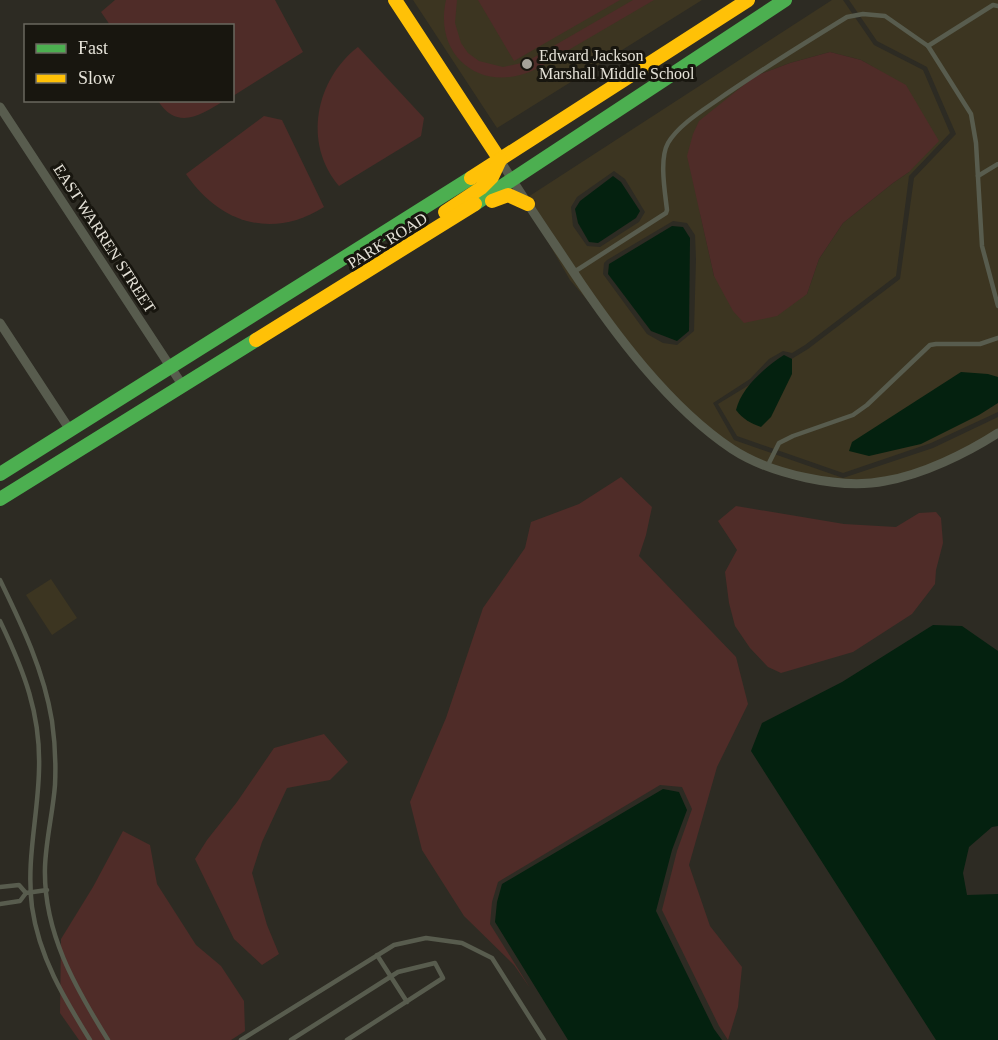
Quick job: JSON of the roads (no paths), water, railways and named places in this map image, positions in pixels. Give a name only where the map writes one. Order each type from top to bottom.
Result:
[{"type":"main road","points":[[382,262],[413,234],[481,188],[492,177],[500,160],[395,0]]},
{"type":"main road","name":"PARK ROAD","points":[[0,474],[500,160],[748,0]]},
{"type":"main road","name":"PARK ROAD","points":[[0,499],[513,181],[785,0]]},
{"type":"main road","points":[[513,181],[528,152],[630,85],[639,71]]},
{"type":"main road","points":[[382,262],[415,248],[500,198],[508,195],[528,204]]},
{"type":"main road","points":[[49,468],[68,448],[167,381],[172,367]]},
{"type":"street","name":"EAST WARREN STREET","points":[[0,107],[183,386]]},
{"type":"street","points":[[500,160],[573,272],[636,359],[691,416],[732,449],[767,467],[798,477],[841,483],[885,482],[939,464],[998,433]]},
{"type":"street","points":[[0,323],[70,430]]},
{"type":"lane","points":[[928,46],[993,5],[998,6]]},
{"type":"lane","points":[[573,272],[666,213],[662,161],[667,144],[700,112],[760,70],[847,17],[854,14],[885,16],[928,46],[971,114],[976,143],[982,246],[997,295],[998,306]]},
{"type":"lane","points":[[978,176],[998,164]]},
{"type":"lane","points":[[767,467],[779,443],[853,415],[867,405],[930,345],[980,344],[998,338]]},
{"type":"lane","points":[[0,580],[30,645],[44,683],[52,721],[55,785],[45,868],[51,920],[69,975],[108,1040]]},
{"type":"lane","points":[[0,621],[23,670],[32,700],[38,737],[39,768],[30,852],[29,893],[47,964],[65,1000],[90,1040]]},
{"type":"lane","points":[[0,887],[19,885],[29,893]]},
{"type":"lane","points":[[0,904],[20,901],[29,893],[47,890]]},
{"type":"lane","points":[[241,1040],[394,945],[426,938],[462,943],[492,958],[544,1040]]},
{"type":"lane","points":[[377,956],[407,1002]]},
{"type":"lane","points":[[291,1040],[390,976],[435,963],[443,978],[347,1040]]},
{"type":"place","name":"Edward Jackson Marshall Middle School","points":[[527,64]]}]
